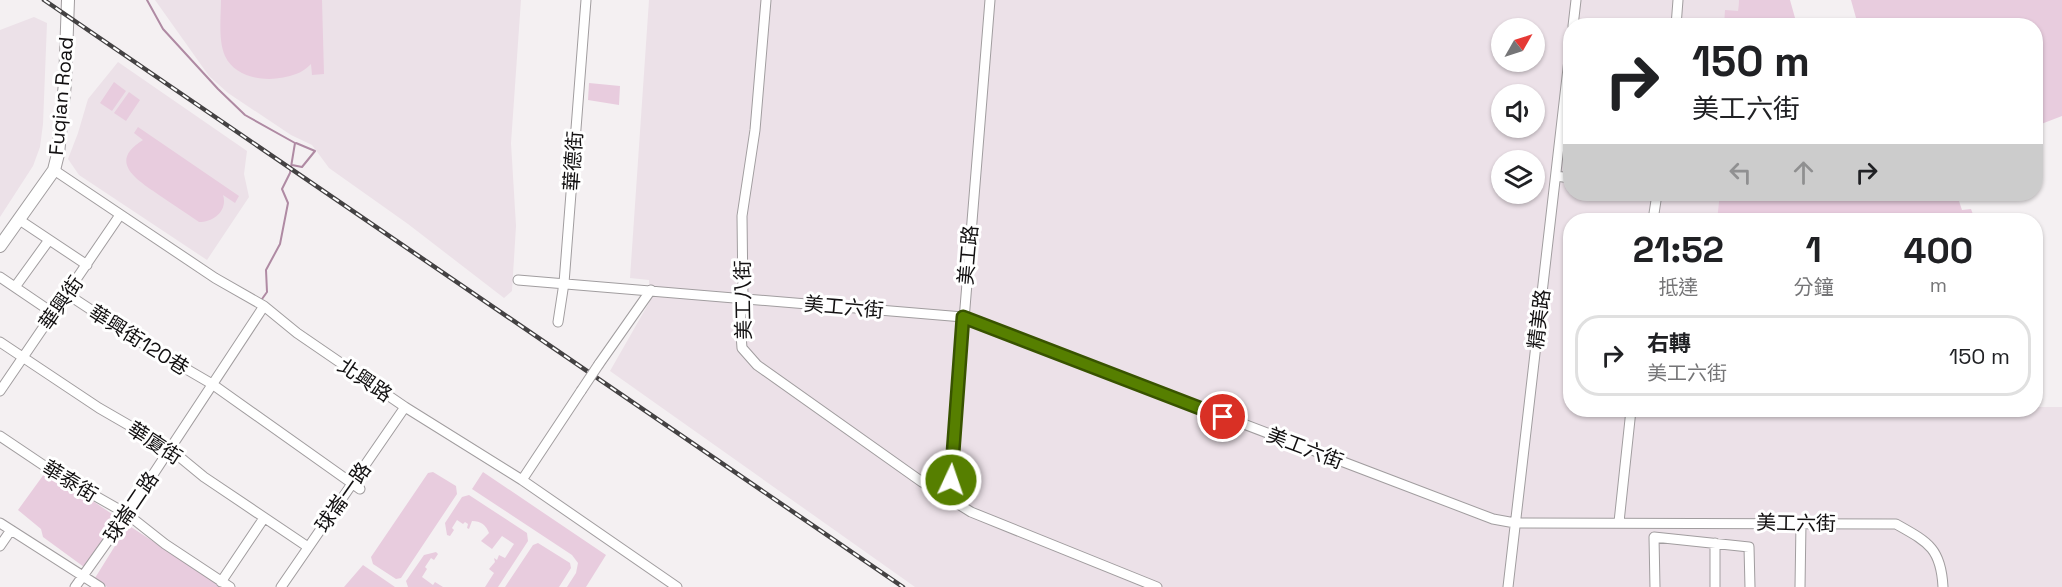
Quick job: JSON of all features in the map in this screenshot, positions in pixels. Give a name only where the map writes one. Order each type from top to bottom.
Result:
[{"type":"main road","name":"Fuqian Road","points":[[0,246],[54,170],[58,154],[65,83],[68,0]]},
{"type":"street","name":"華德街","points":[[558,322],[564,283],[586,0]]},
{"type":"street","name":"美工八街","points":[[766,0],[755,130],[742,216],[743,298],[740,321],[742,348],[757,365],[922,482],[947,497]]},
{"type":"street","name":"美工路","points":[[947,497],[951,480],[990,0]]},
{"type":"street","points":[[1575,18],[1576,0]]},
{"type":"street","points":[[1677,18],[1678,0]]},
{"type":"street","name":"精美路","points":[[1508,587],[1563,114]]},
{"type":"street","name":"北興路","points":[[54,170],[215,278],[264,306],[297,333],[405,407],[522,480],[677,587]]},
{"type":"street","points":[[1556,176],[1563,177]]},
{"type":"street","name":"華興街","points":[[0,391],[120,215]]},
{"type":"street","points":[[18,219],[87,264]]},
{"type":"street","points":[[15,287],[49,240]]},
{"type":"street","points":[[0,277],[53,313]]},
{"type":"street","name":"美工六街","points":[[518,280],[963,317],[1493,519],[1515,522],[1896,524],[1925,540],[1938,557],[1943,587]]},
{"type":"street","points":[[522,480],[651,290]]},
{"type":"street","name":"華興街120巷","points":[[67,294],[140,342],[212,384],[357,486]]},
{"type":"street","name":"球崙二路","points":[[75,587],[127,514],[264,306]]},
{"type":"street","name":"華廈街","points":[[0,342],[99,408],[170,449],[204,477],[308,547]]},
{"type":"street","name":"球崙一路","points":[[281,587],[308,547],[357,486],[405,407]]},
{"type":"street","points":[[1619,522],[1630,417]]},
{"type":"street","name":"華泰街","points":[[0,436],[56,473],[127,514],[165,544],[226,584]]},
{"type":"street","points":[[947,497],[971,512],[1157,587]]},
{"type":"street","points":[[226,584],[264,518]]},
{"type":"street","points":[[0,523],[100,587]]},
{"type":"street","points":[[1800,587],[1801,523]]},
{"type":"street","points":[[0,546],[11,530]]},
{"type":"street","points":[[1655,587],[1654,537],[1749,547],[1750,587]]},
{"type":"street","points":[[1715,543],[1715,587]]},
{"type":"shaded area","points":[[155,0],[521,0],[511,143],[516,226],[512,291],[504,298],[408,224],[329,168],[312,145],[291,135],[228,93],[209,76]]},
{"type":"shaded area","points":[[221,0],[322,0],[324,74],[312,75],[311,64],[304,70],[287,77],[267,79],[256,78],[238,71],[225,56],[221,43]]},
{"type":"shaded area","points":[[649,0],[1739,0],[1738,18],[1563,18],[1563,201],[1721,201],[1721,213],[1563,213],[1563,417],[2043,417],[2043,407],[2062,407],[2062,587],[915,587],[610,371],[650,301],[649,280],[630,278]]},
{"type":"shaded area","points":[[1739,0],[1790,0],[1795,18],[1724,18],[1725,10],[1738,11]]},
{"type":"shaded area","points":[[1851,0],[2062,0],[2062,116],[2043,123],[2043,18],[1856,18]]},
{"type":"shaded area","points":[[34,17],[47,23],[40,147],[33,166],[0,217],[0,30]]},
{"type":"shaded area","points":[[118,62],[247,151],[244,174],[249,197],[207,260],[79,175],[68,159],[88,99]]},
{"type":"shaded area","points":[[114,82],[126,91],[112,111],[100,103]]},
{"type":"shaded area","points":[[589,83],[620,86],[619,105],[588,100]]},
{"type":"shaded area","points":[[129,92],[140,100],[126,121],[114,113]]},
{"type":"shaded area","points":[[138,127],[239,196],[235,203],[223,195],[222,210],[210,220],[199,222],[142,183],[129,170],[126,163],[132,148],[143,140],[134,133]]},
{"type":"shaded area","points":[[1719,201],[1959,201],[1962,210],[1971,209],[1972,213],[1718,213]]},
{"type":"shaded area","points":[[47,470],[118,518],[84,567],[43,537],[41,529],[18,510]]},
{"type":"shaded area","points":[[433,472],[456,486],[457,494],[401,578],[396,579],[373,564],[371,557],[428,473]]},
{"type":"shaded area","points":[[483,472],[606,555],[586,587],[567,587],[576,573],[578,563],[572,555],[472,489]]},
{"type":"shaded area","points":[[469,495],[527,533],[528,541],[498,587],[485,587],[494,573],[489,569],[495,562],[494,558],[497,560],[499,555],[505,558],[514,544],[502,536],[492,549],[481,541],[489,533],[486,528],[475,521],[472,521],[469,529],[468,524],[457,520],[450,536],[447,535],[445,523],[462,497]]},
{"type":"shaded area","points":[[128,525],[223,587],[107,587],[95,578]]},
{"type":"shaded area","points":[[538,543],[570,563],[571,568],[559,587],[505,587],[533,545]]},
{"type":"shaded area","points":[[436,552],[438,554],[434,560],[431,558],[422,577],[433,585],[435,582],[443,587],[408,587],[406,581],[424,555]]},
{"type":"shaded area","points":[[363,565],[395,587],[344,587]]},
{"type":"waterway","points":[[147,0],[163,29],[218,89],[245,115],[295,143],[290,173],[282,189],[288,203],[280,244],[266,270],[267,292],[262,299]]},
{"type":"waterway","points":[[292,165],[302,167],[315,151],[296,143]]},
{"type":"railway","points":[[44,0],[903,587]]},
{"type":"route","points":[[951,480],[963,317],[1223,417]]}]
